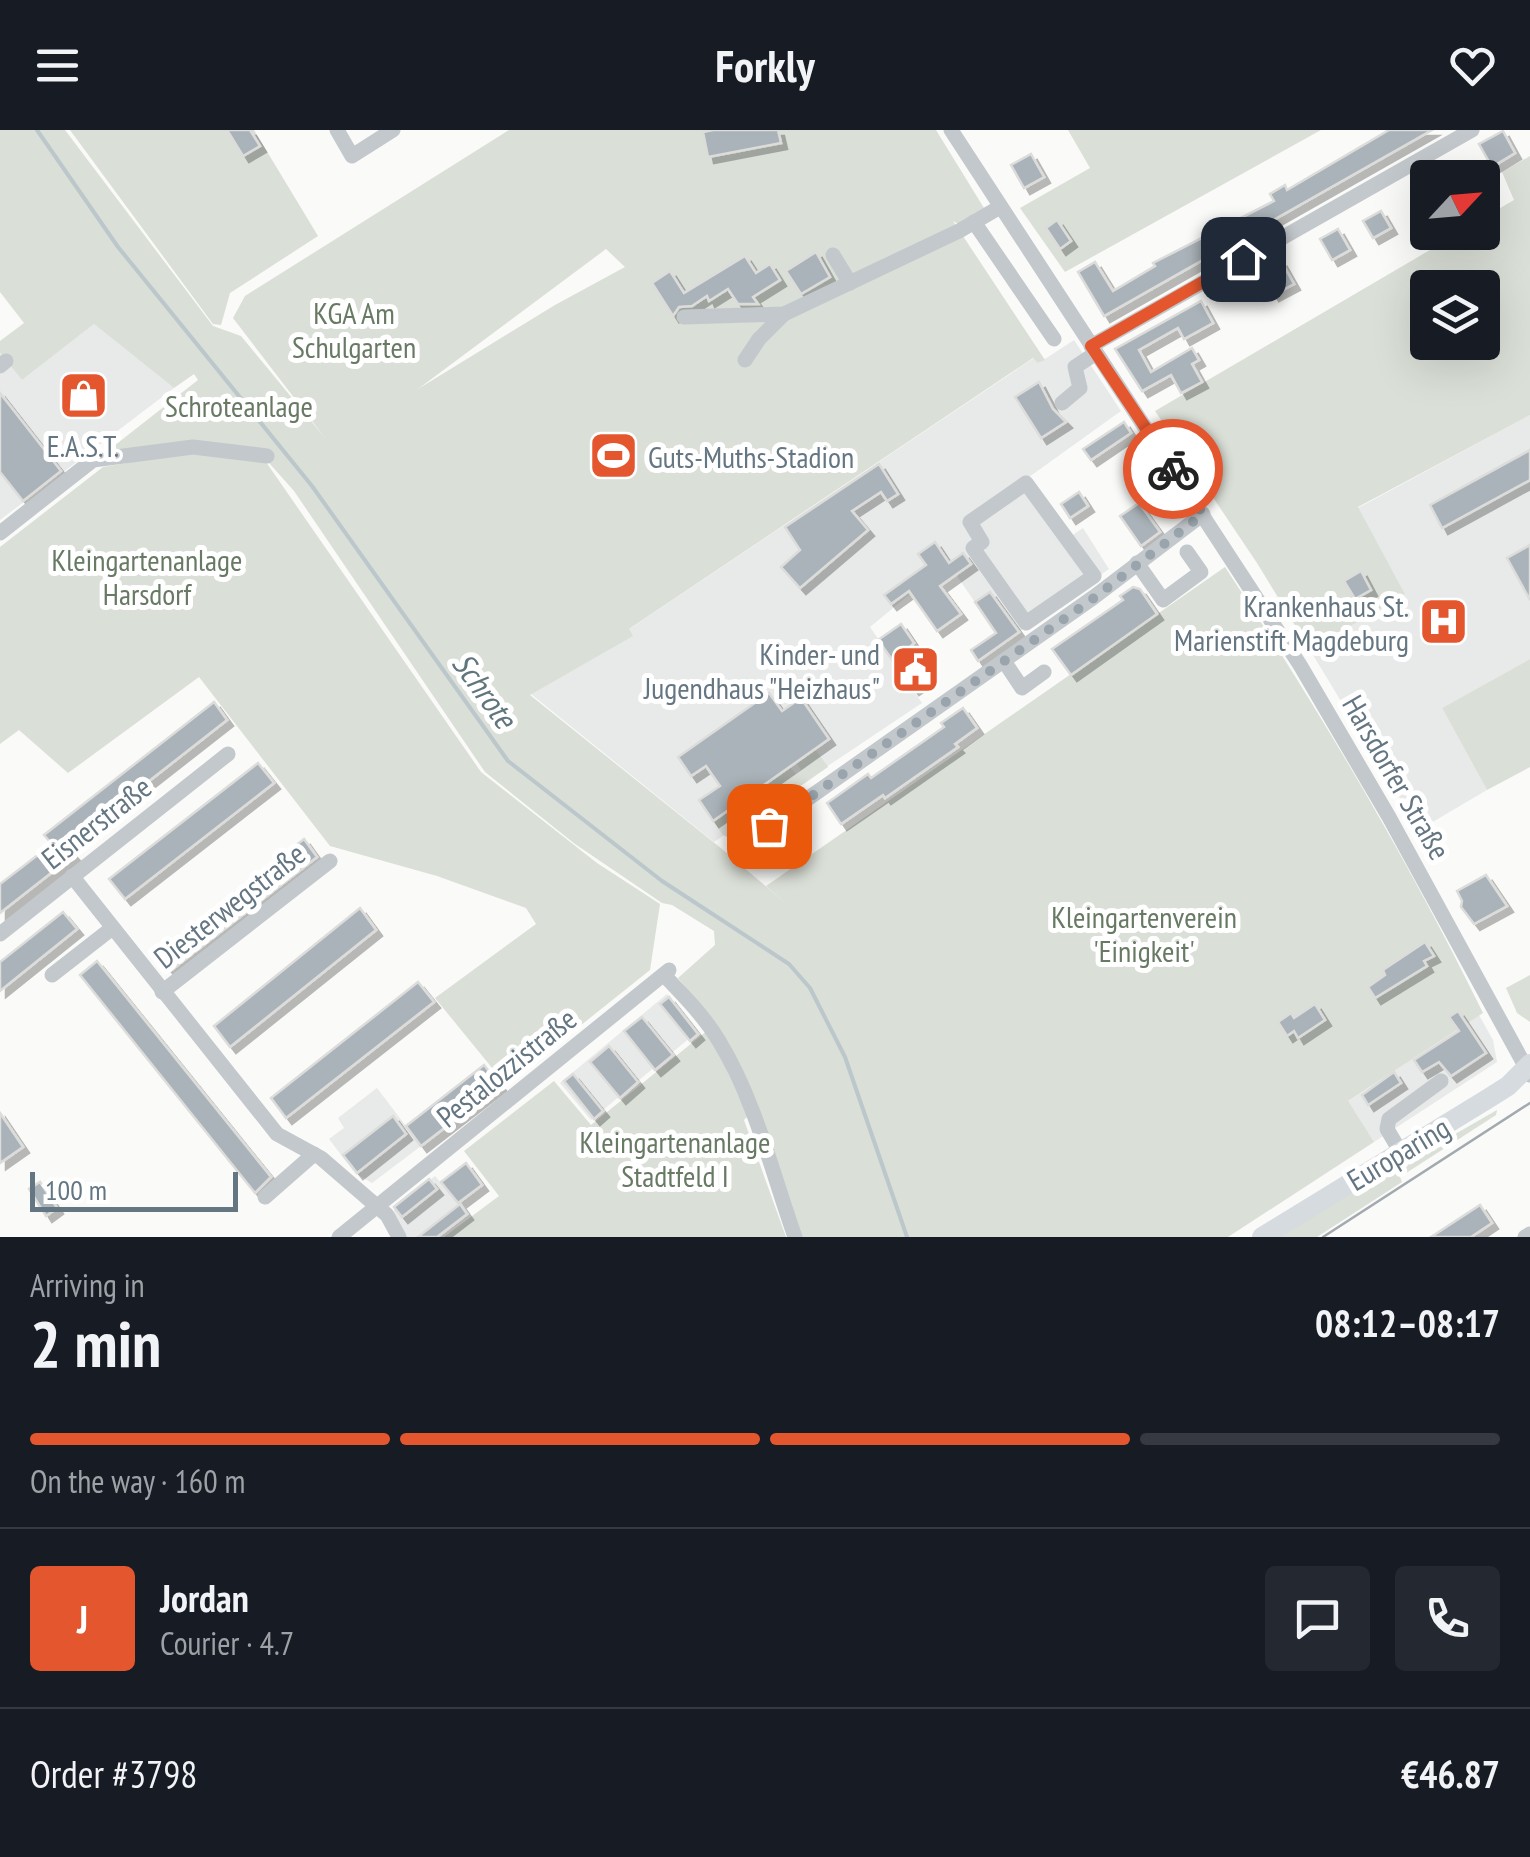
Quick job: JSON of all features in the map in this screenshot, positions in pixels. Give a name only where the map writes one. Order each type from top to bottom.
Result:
[{"type":"main road","name":"Europaring","points":[[1262,1237],[1508,1086],[1529,1069]]},
{"type":"street","points":[[337,130],[352,156],[394,130]]},
{"type":"street","name":"Harsdorfer Straße","points":[[951,130],[1203,514],[1350,748],[1529,1069]]},
{"type":"street","points":[[1062,403],[1080,388],[1075,367],[1093,349],[1472,130]]},
{"type":"street","points":[[745,360],[784,314],[1000,207]]},
{"type":"street","points":[[974,222],[1054,338]]},
{"type":"street","points":[[833,254],[850,283]]},
{"type":"street","points":[[1039,269],[1055,260]]},
{"type":"street","points":[[684,317],[784,314]]},
{"type":"street","points":[[0,533],[93,460],[193,448],[268,456]]},
{"type":"street","points":[[1026,483],[1094,576],[1026,623],[973,548],[982,542],[970,522],[1026,483]]},
{"type":"street","points":[[769,826],[1004,661],[1203,514]]},
{"type":"street","points":[[1138,563],[1164,600],[1201,572],[1187,552]]},
{"type":"street","points":[[1004,661],[1022,688],[1044,672]]},
{"type":"street","name":"Eisnerstraße","points":[[0,934],[228,754]]},
{"type":"street","name":"Diesterwegstraße","points":[[162,992],[330,861]]},
{"type":"street","name":"Diesterwegstraße","points":[[72,876],[277,1134],[314,1154],[378,1206]]},
{"type":"street","points":[[52,975],[112,929]]},
{"type":"street","name":"Pestalozzistraße","points":[[339,1237],[667,972],[710,1026],[726,1054],[754,1118],[795,1237]]},
{"type":"street","points":[[1400,1151],[1387,1129],[1392,1116],[1442,1082]]},
{"type":"street","points":[[266,1197],[314,1154]]},
{"type":"street","points":[[378,1206],[400,1237]]},
{"type":"shaded area","points":[[94,324],[174,388],[0,520],[0,353],[22,380]]},
{"type":"shaded area","points":[[1074,340],[1121,411],[1029,477],[1071,536],[1083,528],[1109,569],[1003,643],[948,563],[870,627],[922,703],[714,842],[531,694],[632,636],[628,630],[1034,358],[1039,363]]},
{"type":"shaded area","name":"Krankenhaus St. Marienstift Magdeburg","points":[[1530,415],[1530,659],[1442,708],[1487,790],[1419,830],[1310,650],[1405,594],[1358,508]]},
{"type":"shaded area","points":[[667,994],[698,1031],[591,1120],[560,1083]]},
{"type":"shaded area","points":[[1479,1015],[1493,1040],[1497,1062],[1374,1142],[1347,1102]]},
{"type":"shaded area","points":[[377,1088],[421,1146],[372,1183],[355,1173],[329,1139],[344,1128],[338,1118]]},
{"type":"shaded area","points":[[435,1176],[466,1213],[438,1237],[405,1237],[394,1208]]},
{"type":"green space","points":[[0,130],[65,130],[213,326],[241,336],[325,438],[233,318],[245,296],[509,130],[936,130],[984,208],[958,224],[953,221],[1045,360],[1038,363],[1033,358],[629,629],[633,636],[530,695],[789,906],[766,886],[1225,567],[1361,786],[1483,1013],[1348,1101],[1374,1142],[1228,1237],[799,1237],[777,1167],[749,1102],[705,1016],[678,978],[715,945],[714,931],[662,903],[575,844],[485,772],[294,491],[262,455],[105,453],[198,380],[194,374],[174,388],[94,324],[22,380],[0,353],[0,341],[24,323],[0,292]],"holes":[[[606,249],[625,267],[555,305],[418,389]]]},
{"type":"green space","points":[[70,130],[254,130],[318,236],[230,293],[221,325],[213,324]]},
{"type":"green space","points":[[1068,130],[1321,130],[1065,272],[1020,208],[1090,168]]},
{"type":"green space","points":[[1530,156],[1530,415],[1358,507],[1405,594],[1310,650],[1155,411],[1430,250],[1500,250],[1500,208],[1514,200],[1502,172]]},
{"type":"green space","name":"Kleingartenanlage Harsdorf","points":[[187,453],[266,462],[481,772],[597,863],[660,904],[650,970],[506,1085],[435,998],[536,924],[526,908],[437,876],[330,846],[199,677],[68,773],[19,730],[0,744],[0,547],[103,467]]},
{"type":"green space","points":[[1530,659],[1530,767],[1487,790],[1442,708]]},
{"type":"green space","points":[[815,749],[828,767],[727,837],[722,834],[713,821],[734,806],[739,813],[745,810],[740,802],[790,767],[796,774],[801,770],[796,762]]},
{"type":"green space","points":[[1530,975],[1530,1022],[1517,1013],[1506,988]]},
{"type":"green space","name":"Kleingartenanlage Stadtfeld I","points":[[708,1030],[748,1116],[744,1120],[786,1237],[444,1237],[499,1196],[464,1151],[554,1081],[591,1125]]},
{"type":"green space","points":[[1497,1110],[1496,1115],[1400,1177],[1402,1182],[1317,1237],[1276,1237]]},
{"type":"building","points":[[227,130],[250,130],[260,146],[243,156]]},
{"type":"building","points":[[778,130],[781,143],[708,157],[703,132]]},
{"type":"building","points":[[1389,130],[1432,130],[1104,316],[1078,272],[1095,262],[1113,291],[1155,266],[1153,263],[1274,201],[1270,194],[1285,185],[1287,190]]},
{"type":"building","points":[[1503,131],[1515,153],[1500,162],[1488,160],[1479,144]]},
{"type":"building","points":[[1031,154],[1044,177],[1024,188],[1011,165]]},
{"type":"building","points":[[1381,211],[1391,228],[1373,238],[1363,221]]},
{"type":"building","points":[[1057,220],[1071,241],[1060,249],[1046,228]]},
{"type":"building","points":[[1338,229],[1350,250],[1332,260],[1320,239]]},
{"type":"building","points":[[816,252],[830,277],[801,294],[786,271]]},
{"type":"building","points":[[745,256],[756,273],[770,264],[780,280],[753,297],[758,304],[738,304],[728,289],[709,301],[707,296],[692,306],[679,307],[673,316],[652,283],[670,271],[684,293]]},
{"type":"building","points":[[1281,261],[1294,284],[1273,295],[1260,271]]},
{"type":"building","points":[[1201,301],[1213,323],[1184,339],[1178,328],[1139,350],[1151,372],[1192,348],[1199,360],[1192,364],[1202,382],[1181,393],[1171,375],[1142,391],[1115,349]]},
{"type":"building","points":[[1039,382],[1053,409],[1066,422],[1041,438],[1015,397]]},
{"type":"building","points":[[0,393],[61,471],[23,501],[0,472]]},
{"type":"building","points":[[1124,422],[1131,433],[1091,460],[1083,449]]},
{"type":"building","points":[[1530,450],[1530,480],[1442,528],[1430,505]]},
{"type":"building","points":[[879,464],[898,494],[887,501],[881,492],[852,511],[868,530],[800,588],[781,567],[800,550],[785,527]]},
{"type":"building","points":[[1079,492],[1088,506],[1070,518],[1061,504]]},
{"type":"building","points":[[1139,503],[1160,532],[1141,546],[1120,516]]},
{"type":"building","points":[[935,542],[949,563],[963,553],[971,564],[940,586],[961,614],[937,631],[909,591],[891,604],[884,595],[926,565],[918,554]]},
{"type":"building","points":[[1530,545],[1530,600],[1507,558]]},
{"type":"building","points":[[1361,571],[1371,590],[1355,599],[1344,581]]},
{"type":"building","points":[[1133,587],[1140,589],[1157,614],[1071,675],[1052,649],[1123,600],[1120,596]]},
{"type":"building","points":[[990,592],[1019,632],[978,661],[971,650],[996,633],[975,602]]},
{"type":"building","points":[[901,624],[914,643],[910,647],[931,677],[913,689],[878,640]]},
{"type":"building","points":[[769,693],[782,711],[801,698],[829,739],[713,821],[699,800],[720,786],[706,766],[691,776],[678,757]]},
{"type":"building","points":[[214,702],[227,720],[66,846],[74,855],[0,913],[0,884],[52,844],[44,835]]},
{"type":"building","points":[[963,708],[977,728],[955,744],[958,747],[841,824],[827,803],[868,774],[871,778],[944,727],[941,723]]},
{"type":"building","points":[[258,763],[274,783],[125,899],[109,879]]},
{"type":"building","points":[[304,839],[317,857],[170,971],[156,954]]},
{"type":"building","points":[[1486,875],[1507,906],[1474,924],[1461,907],[1457,891]]},
{"type":"building","points":[[360,908],[376,930],[230,1047],[214,1026]]},
{"type":"building","points":[[63,912],[77,929],[0,991],[0,962]]},
{"type":"building","points":[[1425,942],[1434,956],[1424,961],[1427,966],[1375,998],[1368,987],[1385,975],[1383,970]]},
{"type":"building","points":[[97,961],[271,1177],[255,1193],[80,975]]},
{"type":"building","points":[[418,982],[434,1002],[286,1118],[271,1098]]},
{"type":"building","points":[[669,997],[698,1034],[690,1041],[660,1004]]},
{"type":"building","points":[[1315,1004],[1325,1020],[1298,1038],[1294,1031],[1287,1036],[1278,1022],[1291,1013],[1294,1018]]},
{"type":"building","points":[[1458,1011],[1486,1053],[1451,1076],[1439,1062],[1422,1072],[1414,1060],[1459,1031],[1449,1017]]},
{"type":"building","points":[[642,1017],[673,1055],[655,1070],[624,1031]]},
{"type":"building","points":[[609,1046],[638,1082],[620,1098],[590,1062]]},
{"type":"building","points":[[484,1065],[500,1085],[421,1146],[406,1126]]},
{"type":"building","points":[[1394,1072],[1401,1083],[1368,1105],[1362,1095]]},
{"type":"building","points":[[573,1074],[603,1111],[594,1119],[564,1081]]},
{"type":"building","points":[[0,1113],[23,1147],[0,1163]]},
{"type":"building","points":[[393,1116],[406,1134],[357,1173],[343,1155]]},
{"type":"building","points":[[466,1163],[482,1185],[458,1203],[441,1182]]},
{"type":"building","points":[[429,1179],[437,1189],[402,1217],[394,1207]]},
{"type":"building","points":[[40,1182],[57,1208],[46,1216],[29,1189]]},
{"type":"building","points":[[460,1204],[467,1214],[437,1237],[418,1237]]},
{"type":"building","points":[[1480,1205],[1492,1223],[1471,1237],[1431,1237]]},
{"type":"waterway","name":"Schrote","points":[[37,130],[118,247],[312,486],[508,761],[662,881],[789,964],[810,988],[845,1057],[907,1237]]},
{"type":"tram line","points":[[1323,1237],[1530,1103]]},
{"type":"way so far","points":[[769,826],[1094,598],[1203,514],[1173,469]]},
{"type":"place","name":"E.A.S.T.","points":[[83,396]]},
{"type":"place","name":"Guts-Muths-Stadion","points":[[613,456]]},
{"type":"place","name":"Krankenhaus St. Marienstift Magdeburg","points":[[1444,622]]},
{"type":"place","name":"Kinder- und Jugendhaus \"Heizhaus\"","points":[[915,670]]},
{"type":"route","points":[[1173,469],[1091,346],[1243,259]]},
{"type":"park label","name":"KGA Am Schulgarten","points":[[354,329]]},
{"type":"park label","name":"Schroteanlage","points":[[239,405]]},
{"type":"park label","name":"Kleingartenverein 'Einigkeit'","points":[[1144,933]]}]
